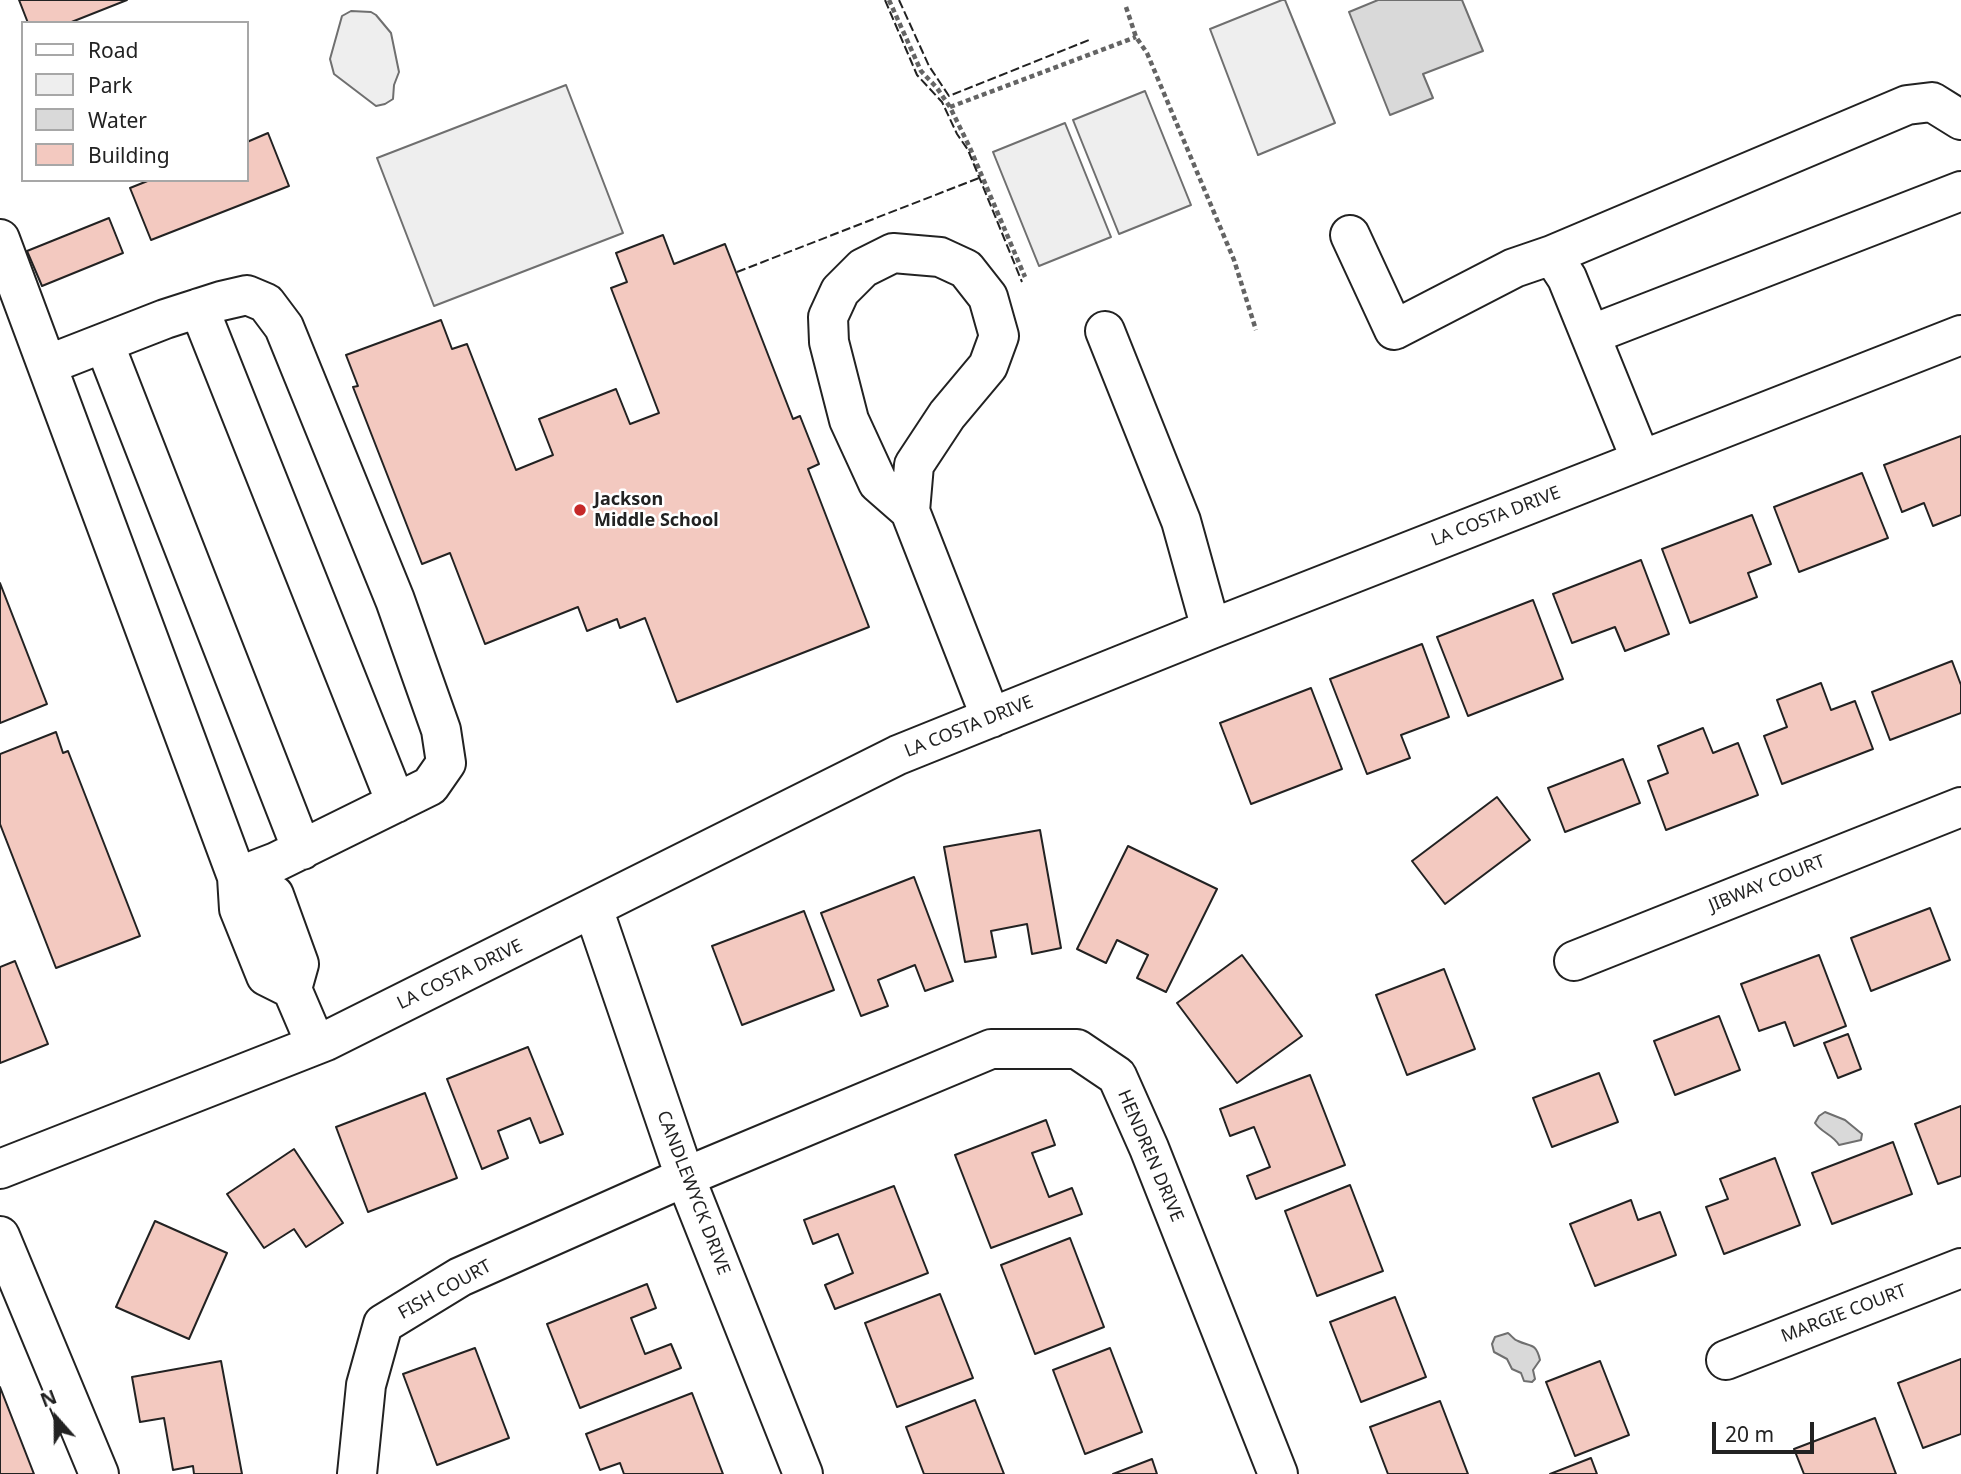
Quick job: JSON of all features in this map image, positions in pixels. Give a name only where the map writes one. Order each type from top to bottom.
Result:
[{"type":"street","points":[[1350,235],[1394,330],[1514,268],[1552,255],[1907,105],[1932,102],[1961,120]]},
{"type":"street","points":[[1590,335],[1961,191]]},
{"type":"street","points":[[0,239],[237,877],[274,895],[299,964],[292,989],[316,1045]]},
{"type":"street","points":[[909,511],[914,465],[947,415],[988,366],[999,336],[988,297],[965,269],[940,257],[893,253],[863,268],[840,290],[828,317],[829,342],[849,419],[878,482],[909,511],[991,718]]},
{"type":"street","points":[[1552,255],[1567,278],[1641,460]]},
{"type":"street","points":[[47,365],[199,308],[247,295],[266,303],[284,327],[390,587],[441,730],[446,764],[430,786],[302,850],[237,877]]},
{"type":"street","points":[[199,308],[396,803]]},
{"type":"street","points":[[1105,331],[1181,521],[1212,629]]},
{"type":"street","name":"LA COSTA DRIVE","points":[[0,1169],[316,1045],[470,971],[898,755],[1961,335]]},
{"type":"street","points":[[104,343],[302,850]]},
{"type":"street","name":"JIBWAY COURT","points":[[1574,961],[1961,807]]},
{"type":"street","name":"CANDLEWYCK DRIVE","points":[[593,908],[685,1177],[803,1474]]},
{"type":"street","name":"HENDREN DRIVE","points":[[685,1177],[992,1049],[1077,1049],[1117,1076],[1149,1148],[1278,1474]]},
{"type":"street","name":"FISH COURT","points":[[357,1474],[366,1385],[383,1324],[460,1277],[685,1177]]},
{"type":"street","points":[[0,1236],[99,1474]]},
{"type":"street","name":"MARGIE COURT","points":[[1726,1360],[1961,1268]]},
{"type":"path","points":[[889,0],[921,71],[950,107],[1025,277]]},
{"type":"path","points":[[1126,7],[1136,37],[1147,53],[1234,260],[1256,330]]},
{"type":"path","points":[[950,107],[1136,37]]},
{"type":"green space","points":[[1285,0],[1335,123],[1258,155],[1210,29]]},
{"type":"green space","points":[[351,11],[371,12],[391,33],[399,72],[393,99],[385,104],[376,106],[334,74],[330,59],[342,16]]},
{"type":"green space","points":[[566,85],[623,233],[434,306],[377,158]]},
{"type":"green space","points":[[1145,91],[1191,205],[1119,234],[1073,120]]},
{"type":"green space","points":[[1065,123],[1111,237],[1039,266],[993,152]]},
{"type":"water","points":[[1378,0],[1462,0],[1483,51],[1423,74],[1433,98],[1390,115],[1349,12]]},
{"type":"water","points":[[1825,1112],[1845,1120],[1862,1134],[1861,1140],[1839,1145],[1815,1123]]},
{"type":"water","points":[[1508,1333],[1515,1340],[1537,1350],[1540,1360],[1533,1370],[1535,1379],[1532,1382],[1524,1381],[1521,1373],[1512,1369],[1507,1359],[1494,1352],[1492,1344],[1495,1337]]},
{"type":"building","points":[[19,0],[127,0],[74,21],[27,21]]},
{"type":"building","points":[[268,133],[289,186],[151,240],[130,188],[145,182],[248,182],[248,142]]},
{"type":"building","points":[[109,218],[123,253],[42,286],[27,251]]},
{"type":"building","points":[[663,235],[674,264],[725,244],[793,419],[800,416],[819,464],[808,469],[869,627],[677,702],[645,618],[620,628],[617,619],[587,631],[578,607],[485,644],[450,553],[422,564],[353,387],[358,386],[346,355],[441,320],[452,349],[467,344],[516,470],[553,455],[539,419],[616,389],[630,424],[659,413],[611,288],[627,282],[616,253]]},
{"type":"building","points":[[1961,436],[1961,515],[1933,526],[1924,503],[1902,512],[1884,465]]},
{"type":"building","points":[[1862,473],[1888,538],[1799,572],[1774,507]]},
{"type":"building","points":[[1752,515],[1771,564],[1748,573],[1757,597],[1690,623],[1662,549]]},
{"type":"building","points":[[1641,560],[1669,634],[1625,651],[1615,627],[1572,643],[1553,594]]},
{"type":"building","points":[[0,583],[47,704],[0,723]]},
{"type":"building","points":[[1533,600],[1563,679],[1468,716],[1437,637]]},
{"type":"building","points":[[1422,644],[1449,717],[1401,735],[1410,758],[1367,774],[1330,679]]},
{"type":"building","points":[[1952,661],[1961,685],[1961,713],[1890,740],[1872,692]]},
{"type":"building","points":[[1821,683],[1831,710],[1855,701],[1873,749],[1782,784],[1764,736],[1787,727],[1777,700]]},
{"type":"building","points":[[1311,688],[1342,769],[1251,804],[1220,723]]},
{"type":"building","points":[[1703,728],[1713,753],[1738,743],[1758,795],[1666,830],[1648,781],[1668,773],[1658,746]]},
{"type":"building","points":[[56,732],[63,753],[68,751],[140,936],[56,968],[0,824],[0,754]]},
{"type":"building","points":[[1623,759],[1640,803],[1565,832],[1548,788]]},
{"type":"building","points":[[1497,797],[1530,840],[1445,904],[1412,861]]},
{"type":"building","points":[[1040,830],[1061,948],[1032,954],[1027,924],[991,931],[996,957],[965,962],[944,847]]},
{"type":"building","points":[[1128,846],[1217,889],[1166,992],[1137,978],[1148,955],[1117,940],[1106,963],[1077,949]]},
{"type":"building","points":[[914,877],[953,981],[925,991],[915,965],[878,980],[888,1006],[861,1016],[821,913]]},
{"type":"building","points":[[1930,908],[1950,960],[1871,991],[1851,938]]},
{"type":"building","points":[[804,911],[834,990],[742,1025],[712,946]]},
{"type":"building","points":[[1242,955],[1302,1036],[1237,1083],[1177,1003]]},
{"type":"building","points":[[1819,955],[1846,1026],[1794,1046],[1785,1022],[1759,1031],[1741,984]]},
{"type":"building","points":[[15,961],[48,1044],[0,1063],[0,967]]},
{"type":"building","points":[[1444,969],[1475,1049],[1407,1075],[1376,995]]},
{"type":"building","points":[[1719,1016],[1740,1070],[1675,1095],[1654,1041]]},
{"type":"building","points":[[1848,1034],[1861,1069],[1838,1078],[1824,1043]]},
{"type":"building","points":[[528,1047],[563,1134],[540,1143],[530,1118],[498,1131],[508,1158],[482,1169],[447,1079]]},
{"type":"building","points":[[1599,1073],[1618,1122],[1552,1147],[1533,1098]]},
{"type":"building","points":[[1310,1075],[1345,1165],[1256,1199],[1247,1176],[1270,1167],[1254,1127],[1230,1136],[1220,1109]]},
{"type":"building","points":[[425,1093],[457,1178],[368,1212],[336,1127]]},
{"type":"building","points":[[1961,1106],[1961,1176],[1938,1184],[1915,1124]]},
{"type":"building","points":[[1046,1120],[1055,1145],[1032,1153],[1049,1197],[1072,1188],[1082,1214],[991,1248],[955,1155]]},
{"type":"building","points":[[1893,1142],[1912,1194],[1832,1224],[1812,1173]]},
{"type":"building","points":[[294,1149],[343,1223],[306,1247],[294,1229],[264,1248],[227,1194]]},
{"type":"building","points":[[1775,1158],[1800,1225],[1724,1254],[1706,1207],[1728,1199],[1720,1179]]},
{"type":"building","points":[[1350,1185],[1383,1271],[1317,1296],[1285,1211]]},
{"type":"building","points":[[894,1186],[928,1273],[835,1309],[825,1285],[853,1273],[838,1234],[813,1244],[804,1220]]},
{"type":"building","points":[[1631,1200],[1638,1220],[1660,1212],[1676,1255],[1595,1286],[1570,1224]]},
{"type":"building","points":[[155,1221],[227,1253],[189,1339],[116,1307]]},
{"type":"building","points":[[1070,1238],[1104,1327],[1035,1354],[1001,1265]]},
{"type":"building","points":[[647,1284],[656,1308],[631,1318],[645,1354],[671,1344],[681,1368],[580,1408],[547,1324]]},
{"type":"building","points":[[940,1294],[973,1378],[897,1407],[865,1323]]},
{"type":"building","points":[[1395,1297],[1426,1377],[1361,1402],[1330,1322]]},
{"type":"building","points":[[475,1348],[509,1438],[437,1465],[403,1374]]},
{"type":"building","points":[[1110,1348],[1142,1432],[1085,1454],[1053,1370]]},
{"type":"building","points":[[1961,1359],[1961,1434],[1923,1448],[1898,1383]]},
{"type":"building","points":[[221,1361],[242,1474],[194,1474],[193,1466],[173,1470],[164,1418],[140,1422],[132,1377]]},
{"type":"building","points":[[1600,1361],[1629,1435],[1575,1456],[1546,1382]]},
{"type":"building","points":[[0,1387],[34,1474],[0,1474]]},
{"type":"building","points":[[692,1393],[723,1474],[624,1474],[620,1463],[600,1470],[586,1434]]},
{"type":"building","points":[[975,1400],[1004,1474],[924,1474],[906,1427]]},
{"type":"building","points":[[1440,1401],[1468,1474],[1388,1474],[1370,1427]]},
{"type":"building","points":[[1875,1418],[1896,1474],[1804,1474],[1794,1449]]},
{"type":"building","points":[[1591,1458],[1597,1474],[1550,1474]]},
{"type":"building","points":[[1152,1459],[1157,1474],[1113,1474]]},
{"type":"fence","points":[[885,0],[917,75],[942,102],[968,150],[1022,282]]},
{"type":"fence","points":[[899,0],[929,66],[949,96],[1089,40]]},
{"type":"fence","points":[[737,272],[979,178]]},
{"type":"place","name":"Jackson Middle School","points":[[580,510]]}]
